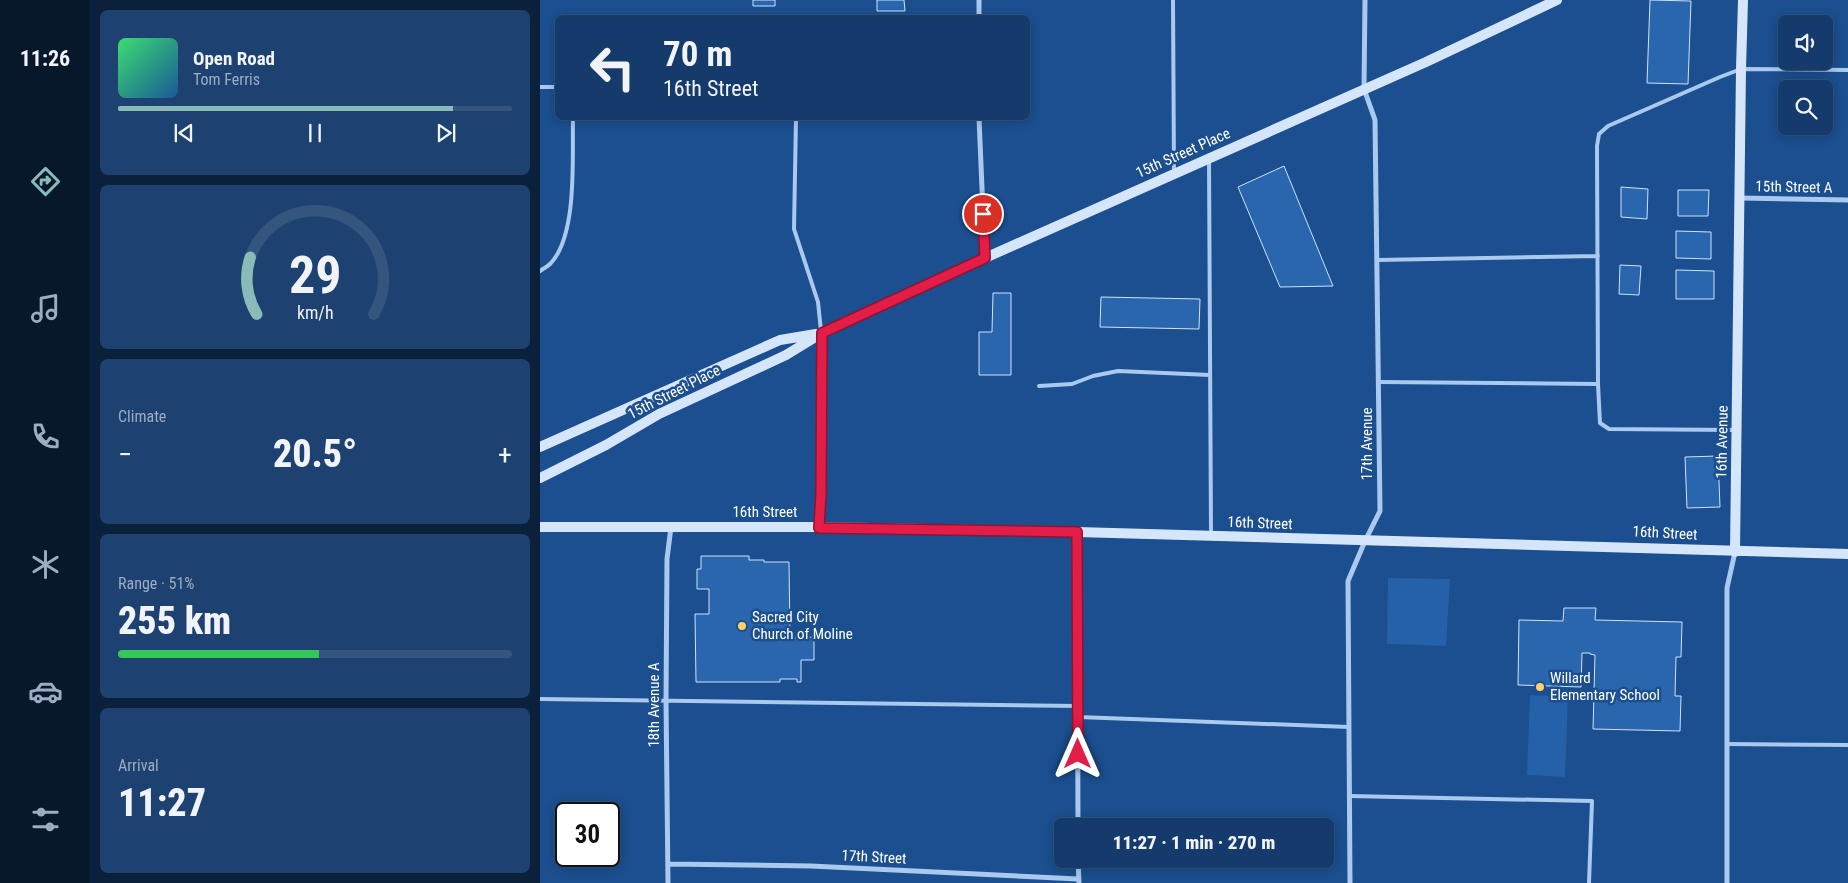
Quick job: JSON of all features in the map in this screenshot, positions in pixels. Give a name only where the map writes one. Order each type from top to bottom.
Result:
[{"type":"street","points":[[979,0],[979,15]]},
{"type":"street","name":"17th Avenue","points":[[1350,883],[1348,581],[1380,511],[1375,120],[1364,89],[1364,0]]},
{"type":"street","name":"15th Street Place","points":[[540,478],[606,445],[659,414],[786,355],[822,333],[1557,0]]},
{"type":"street","name":"16th Avenue","points":[[1727,883],[1727,588],[1735,552],[1743,0]]},
{"type":"street","points":[[979,120],[985,258]]},
{"type":"street","name":"15th Street A","points":[[1740,198],[1848,200]]},
{"type":"street","points":[[819,528],[822,333]]},
{"type":"street","name":"15th Street Place","points":[[540,447],[780,340],[822,333]]},
{"type":"street","name":"16th Street","points":[[540,527],[819,528],[1077,532],[1848,554]]},
{"type":"street","name":"18th Avenue A","points":[[668,883],[667,560],[671,528]]},
{"type":"street","points":[[1077,532],[1078,818]]},
{"type":"street","name":"17th Street","points":[[668,864],[811,866],[1078,881]]},
{"type":"street","points":[[1078,868],[1078,881]]},
{"type":"lane","points":[[1174,0],[1174,174]]},
{"type":"lane","points":[[1737,430],[1609,428],[1600,423],[1598,384],[1597,146],[1599,134],[1608,126],[1741,69],[1848,70]]},
{"type":"lane","points":[[540,87],[555,87]]},
{"type":"lane","points":[[540,271],[550,265],[561,248],[568,229],[571,200],[573,120]]},
{"type":"lane","points":[[796,120],[794,229],[818,302],[822,333]]},
{"type":"lane","points":[[1209,158],[1211,536]]},
{"type":"lane","points":[[1378,260],[1598,256]]},
{"type":"lane","points":[[1039,386],[1072,384],[1093,376],[1118,371],[1210,375]]},
{"type":"lane","points":[[1379,382],[1598,384]]},
{"type":"lane","points":[[540,699],[1078,706]]},
{"type":"lane","points":[[1078,717],[1349,727]]},
{"type":"lane","points":[[1727,744],[1848,745]]},
{"type":"lane","points":[[1349,796],[1592,801],[1589,883]]},
{"type":"shaded area","points":[[1388,578],[1450,579],[1446,646],[1387,644]]},
{"type":"shaded area","points":[[1530,695],[1568,697],[1565,777],[1527,775]]},
{"type":"building","points":[[753,0],[775,0],[775,6],[753,6]]},
{"type":"building","points":[[877,0],[904,0],[905,11],[877,11]]},
{"type":"building","points":[[1650,0],[1691,1],[1688,84],[1647,83]]},
{"type":"building","points":[[1284,166],[1333,286],[1280,287],[1238,187]]},
{"type":"building","points":[[1621,187],[1648,189],[1647,219],[1621,217]]},
{"type":"building","points":[[1678,190],[1709,190],[1708,216],[1678,216]]},
{"type":"building","points":[[1676,231],[1711,232],[1711,259],[1676,258]]},
{"type":"building","points":[[1620,265],[1641,266],[1639,295],[1619,294]]},
{"type":"building","points":[[1676,270],[1714,271],[1714,299],[1676,299]]},
{"type":"building","points":[[993,293],[1011,293],[1011,375],[979,375],[979,332],[992,332]]},
{"type":"building","points":[[1101,297],[1200,299],[1199,329],[1100,327]]},
{"type":"building","points":[[1718,456],[1720,507],[1687,508],[1685,457]]},
{"type":"building","name":"Sacred City Church of Moline","points":[[701,556],[749,556],[749,560],[789,562],[790,638],[814,637],[814,660],[801,660],[801,682],[797,682],[797,679],[780,679],[780,682],[696,682],[695,614],[709,614],[709,589],[697,589],[697,569],[701,569]]},
{"type":"building","points":[[1564,608],[1596,608],[1595,620],[1682,622],[1681,657],[1676,657],[1675,696],[1681,696],[1680,731],[1593,729],[1595,655],[1590,653],[1582,653],[1581,687],[1518,685],[1519,620],[1563,621]]},
{"type":"place","name":"Sacred City Church of Moline","points":[[742,626]]},
{"type":"place","name":"Willard Elementary School","points":[[1540,687]]},
{"type":"route","points":[[983,214],[985,258],[822,333],[819,528],[1077,532],[1078,754]]}]
